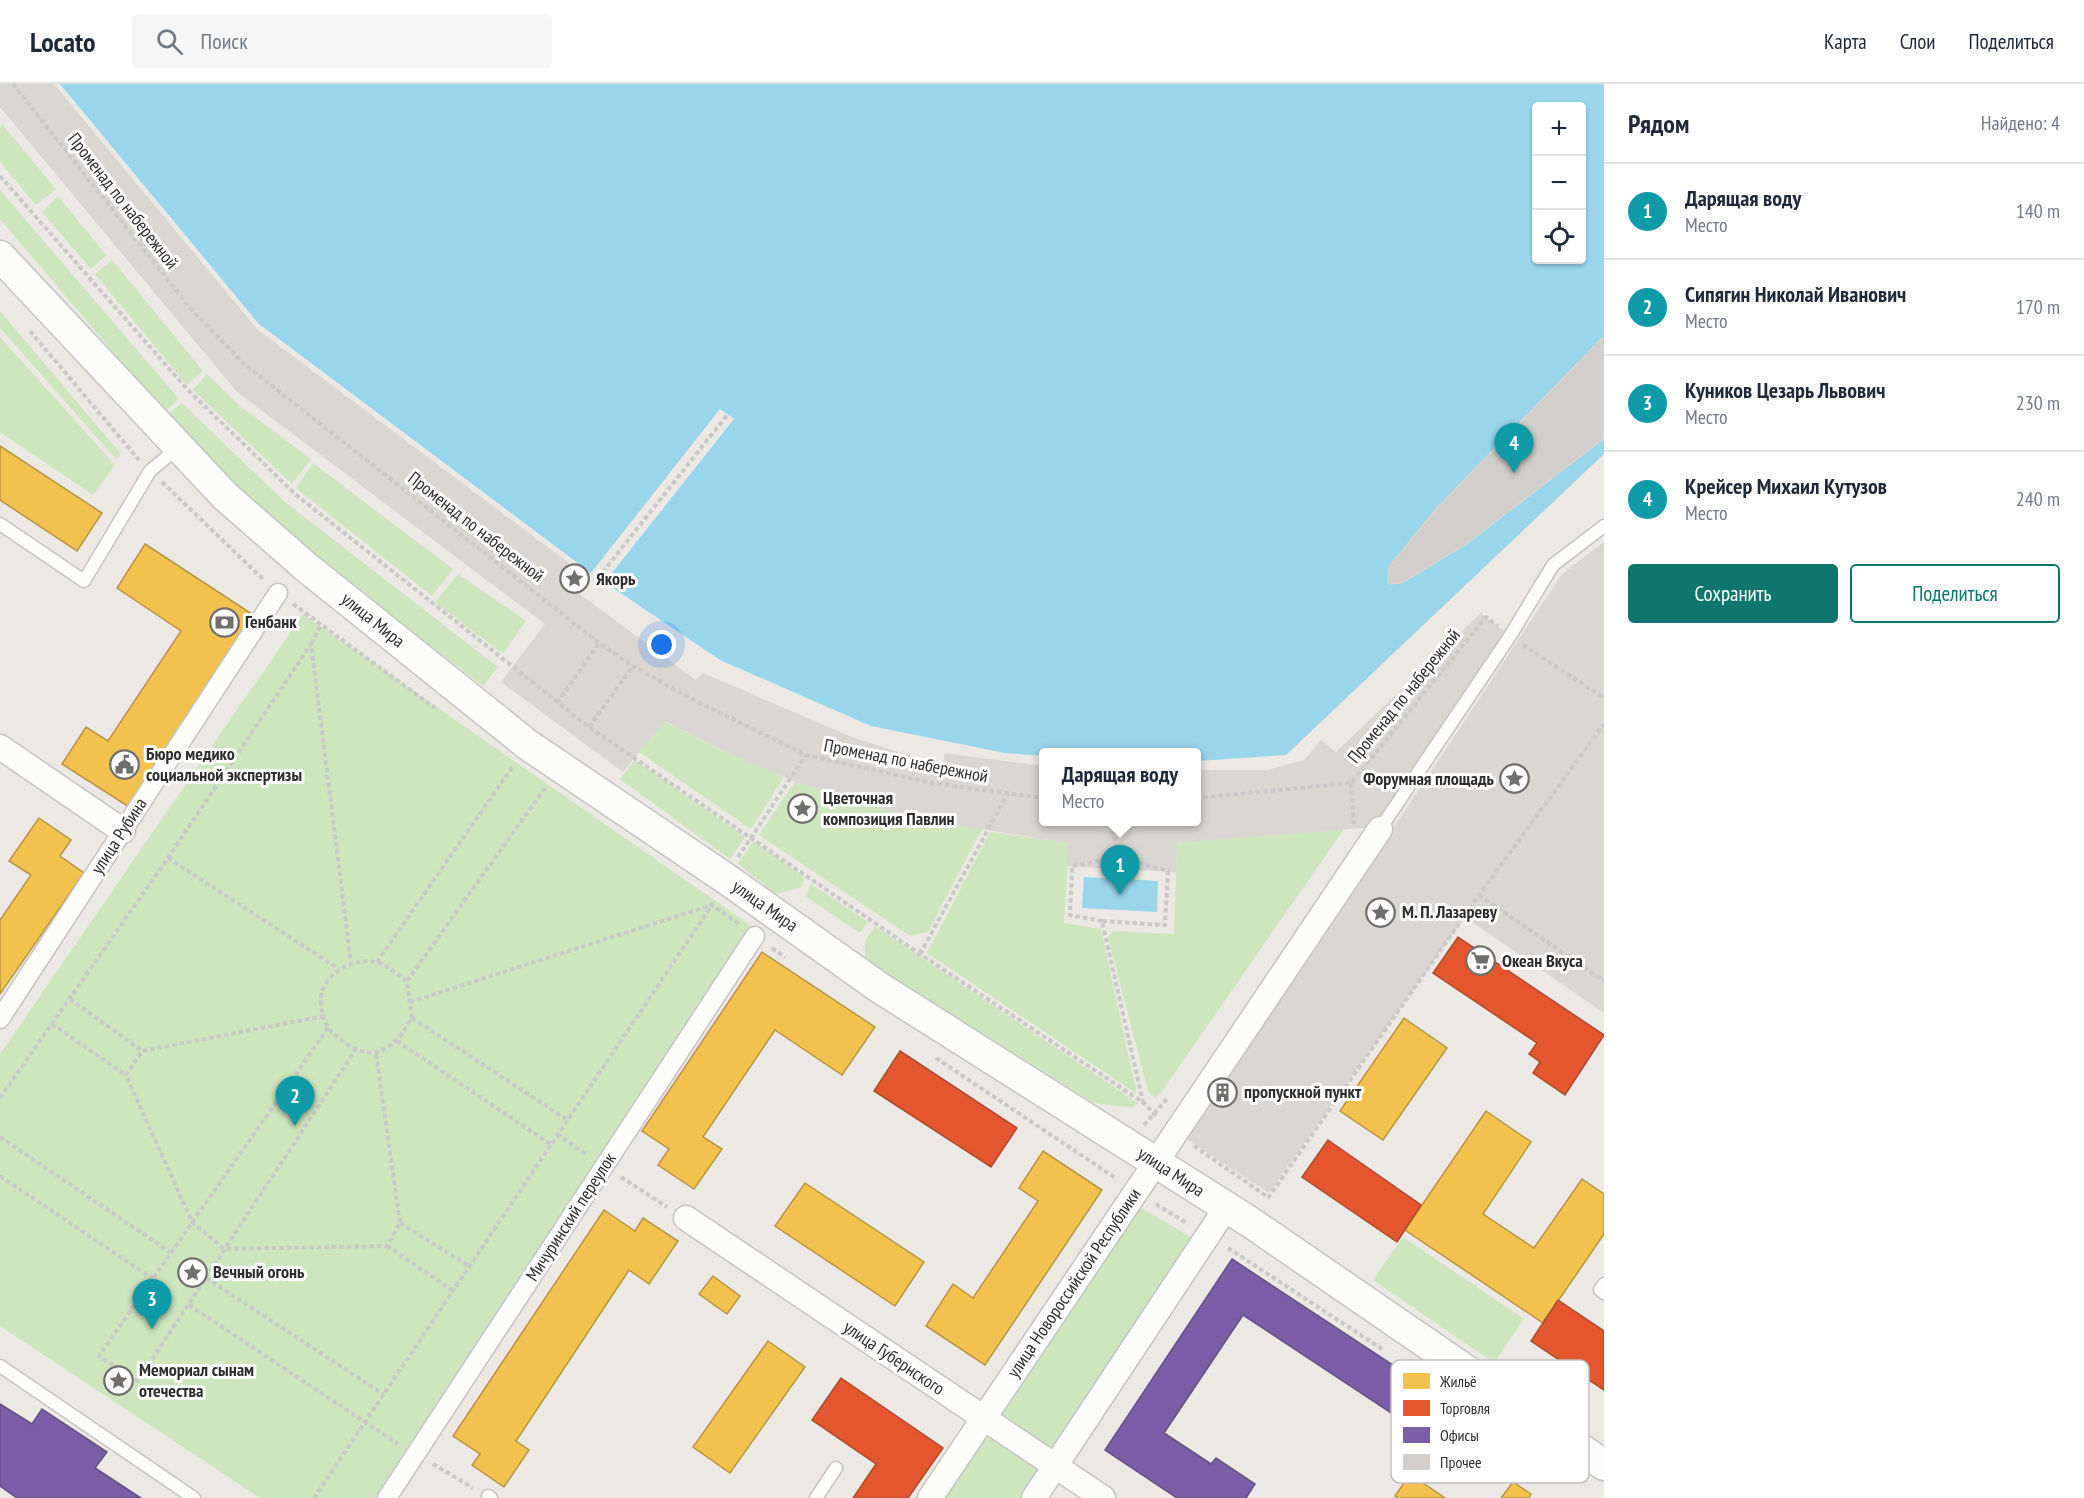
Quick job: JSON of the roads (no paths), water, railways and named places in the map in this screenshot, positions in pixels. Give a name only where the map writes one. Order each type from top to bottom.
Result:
[{"type":"street","name":"улица Мира","points":[[0,256],[225,496],[306,567],[528,745],[725,878],[880,988],[1238,1215],[1450,1360]]},
{"type":"street","name":"улица Рубина","points":[[0,1019],[278,593]]},
{"type":"street","points":[[0,747],[123,831]]},
{"type":"street","name":"улица Новороссийской Республики","points":[[930,1498],[1380,829]]},
{"type":"street","name":"Мичуринский переулок","points":[[387,1498],[755,936]]},
{"type":"street","points":[[1034,1498],[1238,1215]]},
{"type":"street","name":"улица Губернского","points":[[686,1218],[1103,1498]]},
{"type":"street","name":"улица Мира","points":[[1589,1455],[1604,1465]]},
{"type":"lane","points":[[0,524],[84,581],[150,471],[179,447]]},
{"type":"lane","points":[[1380,829],[1510,636],[1553,566],[1604,526]]},
{"type":"lane","points":[[1604,1284],[1600,1290],[1604,1293]]},
{"type":"lane","points":[[0,1366],[194,1498]]},
{"type":"lane","points":[[816,1498],[836,1468]]},
{"type":"water","points":[[60,84],[1604,84],[1604,454],[1286,755],[1201,761],[1201,748],[1039,748],[1039,756],[1005,753],[871,726],[720,660],[591,573],[259,324]]},
{"type":"water","points":[[1084,877],[1158,881],[1157,912],[1082,908]]},
{"type":"place","name":"Крейсер Михаил Кутузов","points":[[1514,473]]},
{"type":"place","name":"Якорь","points":[[575,579]]},
{"type":"place","name":"Генбанк","points":[[224,622]]},
{"type":"place","name":"Бюро медико социальной экспертизы","points":[[125,764]]},
{"type":"place","name":"Форумная площадь","points":[[1515,779]]},
{"type":"place","name":"Цветочная композиция Павлин","points":[[802,808]]},
{"type":"place","name":"Дарящая воду","points":[[1120,895]]},
{"type":"place","name":"М. П. Лазареву","points":[[1381,912]]},
{"type":"place","name":"Океан Вкуса","points":[[1481,961]]},
{"type":"place","name":"пропускной пункт","points":[[1223,1092]]},
{"type":"place","name":"Сипягин Николай Иванович","points":[[295,1126]]},
{"type":"place","name":"Вечный огонь","points":[[192,1272]]},
{"type":"place","name":"Куников Цезарь Львович","points":[[152,1329]]},
{"type":"place","name":"Мемориал сынам отечества","points":[[118,1380]]}]
